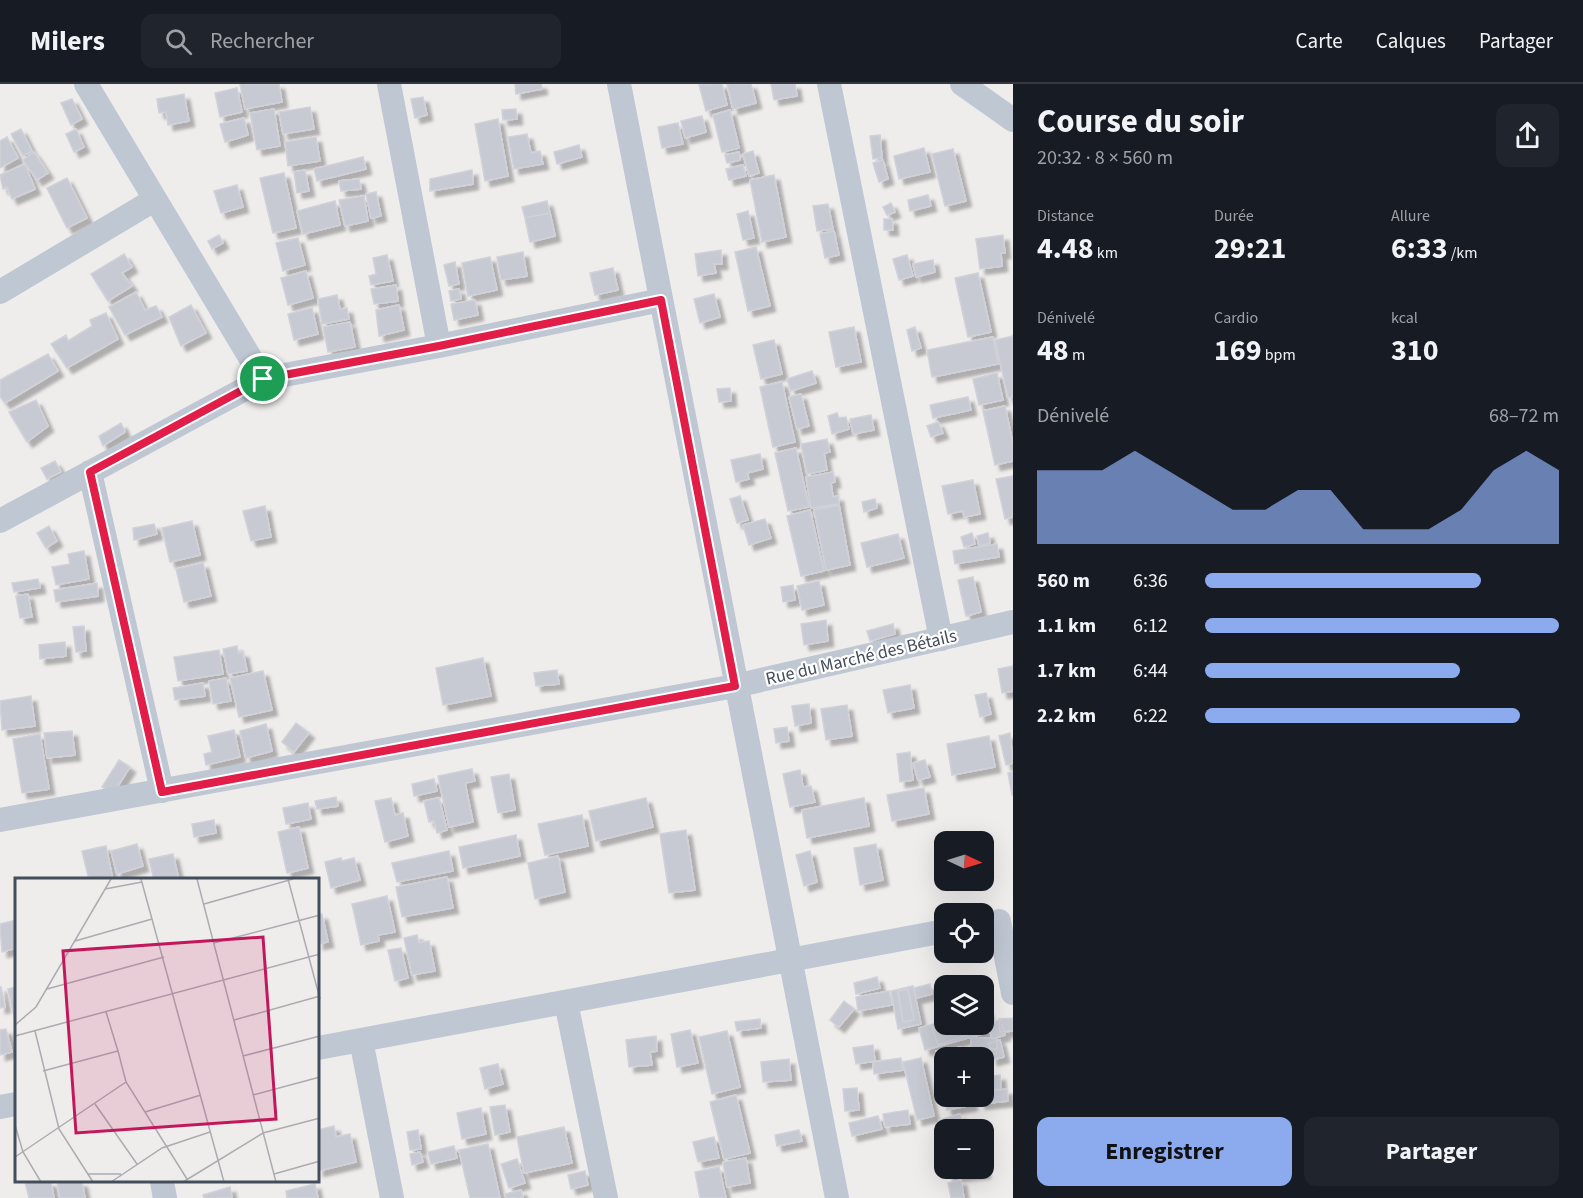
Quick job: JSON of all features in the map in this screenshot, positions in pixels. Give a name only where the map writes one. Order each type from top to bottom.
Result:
[{"type":"street","points":[[86,84],[263,379]]},
{"type":"street","points":[[389,84],[439,346]]},
{"type":"street","points":[[619,84],[837,1198]]},
{"type":"street","points":[[829,84],[941,639]]},
{"type":"street","points":[[962,84],[1013,120]]},
{"type":"street","points":[[0,292],[154,200]]},
{"type":"street","points":[[0,521],[263,379],[439,346],[661,300]]},
{"type":"street","points":[[90,472],[162,792]]},
{"type":"street","name":"Rue du Marché des Bétails","points":[[0,820],[735,686],[1013,622]]},
{"type":"street","points":[[999,921],[1013,993]]},
{"type":"street","points":[[320,1048],[934,933]]},
{"type":"street","points":[[566,1002],[606,1198]]},
{"type":"street","points":[[361,1040],[392,1198]]},
{"type":"street","points":[[0,1107],[15,1104]]},
{"type":"street","points":[[162,1183],[165,1198]]},
{"type":"building","points":[[240,84],[279,84],[282,102],[245,109]]},
{"type":"building","points":[[515,84],[541,84],[542,89],[516,94]]},
{"type":"building","points":[[722,84],[727,105],[706,111],[699,85]]},
{"type":"building","points":[[727,84],[751,84],[756,103],[733,109]]},
{"type":"building","points":[[771,84],[795,84],[797,96],[774,100]]},
{"type":"building","points":[[237,88],[242,112],[220,117],[215,93]]},
{"type":"building","points":[[184,94],[189,121],[168,125],[166,112],[159,113],[157,99]]},
{"type":"building","points":[[423,97],[427,115],[415,118],[411,99]]},
{"type":"building","points":[[72,99],[82,119],[71,125],[61,103]]},
{"type":"building","points":[[310,107],[314,129],[283,134],[279,112]]},
{"type":"building","points":[[274,109],[280,146],[257,150],[250,113]]},
{"type":"building","points":[[516,109],[517,119],[503,120],[502,110]]},
{"type":"building","points":[[730,110],[739,148],[722,152],[713,115]]},
{"type":"building","points":[[702,116],[706,132],[685,138],[681,121]]},
{"type":"building","points":[[244,118],[248,135],[225,142],[220,124]]},
{"type":"building","points":[[498,119],[508,176],[485,181],[475,124]]},
{"type":"building","points":[[678,123],[683,144],[662,148],[658,127]]},
{"type":"building","points":[[21,129],[32,151],[23,156],[11,134]]},
{"type":"building","points":[[76,129],[84,147],[74,152],[66,134]]},
{"type":"building","points":[[527,134],[531,153],[540,151],[543,164],[514,169],[508,137]]},
{"type":"building","points":[[880,135],[882,158],[873,159],[870,136]]},
{"type":"building","points":[[7,137],[18,158],[0,168],[0,141]]},
{"type":"building","points":[[316,137],[320,161],[288,166],[285,142]]},
{"type":"building","points":[[579,145],[582,157],[557,164],[554,152]]},
{"type":"building","points":[[924,148],[930,172],[899,179],[894,156]]},
{"type":"building","points":[[953,149],[966,201],[945,206],[932,154]]},
{"type":"building","points":[[753,151],[759,173],[749,176],[743,154]]},
{"type":"building","points":[[34,152],[48,173],[37,180],[23,160]]},
{"type":"building","points":[[739,152],[740,160],[727,163],[725,155]]},
{"type":"building","points":[[363,157],[366,169],[317,181],[314,169]]},
{"type":"building","points":[[883,160],[888,179],[879,182],[873,163]]},
{"type":"building","points":[[25,164],[35,189],[12,199],[7,187],[3,189],[0,175]]},
{"type":"building","points":[[743,165],[746,176],[729,180],[726,169]]},
{"type":"building","points":[[305,170],[309,191],[297,193],[294,172]]},
{"type":"building","points":[[472,170],[473,184],[430,191],[430,179]]},
{"type":"building","points":[[284,173],[296,228],[273,233],[260,178]]},
{"type":"building","points":[[774,175],[786,237],[762,242],[750,180]]},
{"type":"building","points":[[67,178],[87,218],[67,228],[47,188]]},
{"type":"building","points":[[359,179],[361,189],[341,191],[339,181]]},
{"type":"building","points":[[237,185],[243,207],[221,213],[214,191]]},
{"type":"building","points":[[376,192],[381,216],[371,218],[366,194]]},
{"type":"building","points":[[928,195],[931,206],[910,211],[908,200]]},
{"type":"building","points":[[364,196],[368,221],[345,226],[339,200]]},
{"type":"building","points":[[335,201],[340,225],[303,234],[297,211]]},
{"type":"building","points":[[547,201],[550,213],[525,218],[522,207]]},
{"type":"building","points":[[891,203],[895,212],[887,215],[883,207]]},
{"type":"building","points":[[828,204],[833,229],[817,231],[813,206]]},
{"type":"building","points":[[748,211],[754,238],[743,240],[737,214]]},
{"type":"building","points":[[550,213],[555,236],[530,242],[525,218]]},
{"type":"building","points":[[884,219],[892,219],[893,230],[884,230]]},
{"type":"building","points":[[834,231],[839,255],[825,258],[820,234]]},
{"type":"building","points":[[219,235],[223,243],[212,249],[208,241]]},
{"type":"building","points":[[1003,235],[1005,253],[1001,253],[1002,266],[980,269],[976,239]]},
{"type":"building","points":[[298,238],[305,265],[283,271],[276,243]]},
{"type":"building","points":[[756,247],[770,306],[748,311],[735,252]]},
{"type":"building","points":[[721,250],[722,264],[714,264],[716,273],[698,276],[695,254]]},
{"type":"building","points":[[523,252],[527,276],[501,280],[497,257]]},
{"type":"building","points":[[124,254],[132,267],[122,273],[132,286],[108,301],[91,274]]},
{"type":"building","points":[[387,255],[393,281],[371,285],[369,276],[376,274],[373,258]]},
{"type":"building","points":[[907,255],[913,276],[899,280],[893,259]]},
{"type":"building","points":[[490,257],[497,290],[468,296],[462,263]]},
{"type":"building","points":[[933,260],[935,272],[916,277],[913,264]]},
{"type":"building","points":[[455,262],[459,284],[449,286],[444,265]]},
{"type":"building","points":[[613,268],[618,290],[595,295],[590,273]]},
{"type":"building","points":[[306,271],[313,298],[288,305],[281,278]]},
{"type":"building","points":[[978,273],[991,332],[968,337],[955,278]]},
{"type":"building","points":[[396,285],[398,301],[374,304],[371,289]]},
{"type":"building","points":[[459,289],[461,299],[451,301],[449,291]]},
{"type":"building","points":[[136,292],[145,310],[156,306],[162,317],[125,335],[109,307]]},
{"type":"building","points":[[714,294],[720,317],[700,323],[694,299]]},
{"type":"building","points":[[337,295],[340,309],[347,308],[349,319],[322,324],[318,299]]},
{"type":"building","points":[[475,300],[478,315],[454,320],[451,304]]},
{"type":"building","points":[[191,305],[206,333],[181,346],[169,317]]},
{"type":"building","points":[[399,305],[404,330],[379,336],[376,310]]},
{"type":"building","points":[[312,308],[318,334],[294,340],[288,314]]},
{"type":"building","points":[[106,313],[118,339],[67,368],[51,344],[66,335],[68,341],[92,326],[90,320]]},
{"type":"building","points":[[350,322],[355,347],[328,352],[323,327]]},
{"type":"building","points":[[854,327],[861,362],[836,367],[829,332]]},
{"type":"building","points":[[915,327],[921,348],[912,351],[907,330]]},
{"type":"building","points":[[1013,336],[1013,396],[1008,398],[995,340]]},
{"type":"building","points":[[993,337],[998,364],[932,377],[927,350]]},
{"type":"building","points":[[774,340],[782,374],[761,379],[753,345]]},
{"type":"building","points":[[48,354],[58,371],[5,403],[0,397],[0,380]]},
{"type":"building","points":[[812,371],[816,383],[791,391],[787,379]]},
{"type":"building","points":[[997,373],[1003,400],[979,405],[973,379]]},
{"type":"building","points":[[782,382],[795,442],[773,447],[760,387]]},
{"type":"building","points":[[730,388],[731,401],[719,402],[717,389]]},
{"type":"building","points":[[801,394],[809,426],[797,429],[789,397]]},
{"type":"building","points":[[968,397],[971,410],[933,418],[930,405]]},
{"type":"building","points":[[36,400],[48,426],[27,442],[9,412]]},
{"type":"building","points":[[1005,406],[1013,444],[1013,461],[995,465],[983,411]]},
{"type":"building","points":[[837,413],[839,418],[846,417],[849,429],[832,434],[828,416]]},
{"type":"building","points":[[871,415],[874,430],[853,434],[850,419]]},
{"type":"building","points":[[938,422],[943,433],[931,437],[927,426]]},
{"type":"building","points":[[121,423],[125,432],[103,446],[99,436]]},
{"type":"building","points":[[827,439],[830,452],[824,453],[827,470],[807,474],[801,444]]},
{"type":"building","points":[[796,448],[809,507],[788,511],[775,453]]},
{"type":"building","points":[[760,454],[763,469],[747,473],[749,479],[736,482],[731,460]]},
{"type":"building","points":[[55,461],[61,472],[47,479],[41,468]]},
{"type":"building","points":[[833,472],[835,482],[831,483],[833,497],[838,496],[839,504],[811,508],[806,477]]},
{"type":"building","points":[[1013,476],[1013,517],[1005,519],[996,479]]},
{"type":"building","points":[[973,480],[980,514],[964,517],[963,511],[948,514],[942,486]]},
{"type":"building","points":[[740,496],[748,520],[737,523],[730,499]]},
{"type":"building","points":[[875,499],[877,508],[864,512],[862,502]]},
{"type":"building","points":[[839,505],[850,565],[826,570],[814,510]]},
{"type":"building","points":[[265,506],[271,537],[251,541],[243,511]]},
{"type":"building","points":[[810,510],[824,571],[801,576],[787,516]]},
{"type":"building","points":[[765,519],[771,538],[749,545],[743,525]]},
{"type":"building","points":[[192,521],[200,555],[170,562],[162,528]]},
{"type":"building","points":[[154,524],[157,534],[134,540],[133,528]]},
{"type":"building","points":[[49,526],[57,541],[46,548],[37,533]]},
{"type":"building","points":[[972,533],[975,544],[964,547],[961,537]]},
{"type":"building","points":[[988,533],[990,543],[979,546],[977,536]]},
{"type":"building","points":[[898,534],[904,558],[867,567],[861,543]]},
{"type":"building","points":[[997,544],[999,557],[955,564],[953,551]]},
{"type":"building","points":[[84,551],[89,579],[56,585],[52,567],[70,564],[68,554]]},
{"type":"building","points":[[203,563],[211,596],[184,602],[176,569]]},
{"type":"building","points":[[973,577],[981,612],[966,616],[958,580]]},
{"type":"building","points":[[38,579],[40,588],[14,592],[12,583]]},
{"type":"building","points":[[819,581],[824,605],[802,610],[797,586]]},
{"type":"building","points":[[97,583],[98,596],[56,602],[54,590]]},
{"type":"building","points":[[793,585],[795,600],[783,602],[781,587]]},
{"type":"building","points":[[28,594],[32,617],[20,618],[16,596]]},
{"type":"building","points":[[826,620],[828,641],[804,645],[801,624]]},
{"type":"building","points":[[893,624],[895,634],[870,641],[867,631]]},
{"type":"building","points":[[84,626],[86,651],[76,652],[73,627]]},
{"type":"building","points":[[65,642],[66,656],[40,659],[39,645]]},
{"type":"building","points":[[237,646],[238,653],[243,652],[247,671],[228,674],[223,649]]},
{"type":"building","points":[[219,650],[223,674],[178,681],[174,657]]},
{"type":"building","points":[[483,658],[491,696],[443,705],[436,668]]},
{"type":"building","points":[[1013,666],[1013,691],[1002,693],[998,669]]},
{"type":"building","points":[[557,670],[559,684],[536,686],[534,673]]},
{"type":"building","points":[[263,671],[272,710],[239,717],[230,678]]},
{"type":"building","points":[[226,678],[231,701],[213,704],[209,681]]},
{"type":"building","points":[[203,683],[205,696],[175,700],[173,688]]},
{"type":"building","points":[[910,685],[914,708],[888,713],[883,690]]},
{"type":"building","points":[[986,693],[991,714],[980,717],[975,695]]},
{"type":"building","points":[[31,696],[35,726],[2,730],[0,701]]},
{"type":"building","points":[[809,704],[811,723],[795,726],[792,706]]},
{"type":"building","points":[[847,705],[852,736],[826,740],[821,709]]},
{"type":"building","points":[[296,723],[309,733],[294,752],[282,742]]},
{"type":"building","points":[[266,724],[272,751],[246,758],[240,731]]},
{"type":"building","points":[[787,727],[789,741],[776,743],[774,729]]},
{"type":"building","points":[[234,730],[240,757],[206,765],[204,754],[212,752],[208,736]]},
{"type":"building","points":[[72,731],[75,755],[47,758],[44,733]]},
{"type":"building","points":[[1010,733],[1013,763],[1006,765],[999,736]]},
{"type":"building","points":[[40,734],[49,789],[22,793],[13,739]]},
{"type":"building","points":[[989,736],[995,767],[952,775],[947,744]]},
{"type":"building","points":[[910,752],[913,780],[900,782],[897,754]]},
{"type":"building","points":[[119,760],[130,767],[113,794],[102,787]]},
{"type":"building","points":[[925,760],[930,777],[918,780],[913,763]]},
{"type":"building","points":[[472,769],[475,781],[465,783],[473,822],[449,827],[438,776]]},
{"type":"building","points":[[800,770],[803,787],[811,786],[815,802],[790,807],[783,774]]},
{"type":"building","points":[[1013,772],[1013,795],[1012,795],[1008,773]]},
{"type":"building","points":[[509,774],[515,810],[498,813],[491,777]]},
{"type":"building","points":[[434,779],[437,791],[414,796],[412,784]]},
{"type":"building","points":[[924,788],[929,814],[892,821],[887,795]]},
{"type":"building","points":[[336,797],[338,806],[317,809],[315,801]]},
{"type":"building","points":[[391,798],[395,815],[403,813],[408,836],[385,842],[375,801]]},
{"type":"building","points":[[439,798],[447,830],[437,833],[434,821],[429,822],[424,801]]},
{"type":"building","points":[[646,798],[653,827],[596,841],[589,811]]},
{"type":"building","points":[[864,798],[869,826],[807,838],[802,810]]},
{"type":"building","points":[[308,803],[311,819],[286,824],[283,808]]},
{"type":"building","points":[[582,815],[588,846],[545,855],[538,824]]},
{"type":"building","points":[[214,820],[216,833],[194,837],[192,824]]},
{"type":"building","points":[[299,827],[308,868],[287,873],[278,832]]},
{"type":"building","points":[[686,830],[695,890],[669,893],[660,834]]},
{"type":"building","points":[[516,835],[520,856],[463,868],[459,847]]},
{"type":"building","points":[[137,844],[143,866],[117,874],[111,851]]},
{"type":"building","points":[[876,844],[883,880],[860,885],[854,848]]},
{"type":"building","points":[[106,846],[113,878],[89,878],[82,851]]},
{"type":"building","points":[[449,851],[453,871],[397,882],[392,863]]},
{"type":"building","points":[[810,851],[817,882],[804,886],[796,855]]},
{"type":"building","points":[[173,854],[179,878],[154,878],[149,859]]},
{"type":"building","points":[[558,856],[565,892],[535,899],[528,863]]},
{"type":"building","points":[[341,858],[342,861],[354,858],[360,880],[331,888],[325,862]]},
{"type":"building","points":[[447,877],[453,908],[402,917],[396,887]]},
{"type":"building","points":[[387,896],[395,932],[378,935],[379,941],[361,945],[352,904]]},
{"type":"building","points":[[320,914],[322,914],[328,942],[320,944]]},
{"type":"building","points":[[15,920],[15,948],[2,952],[0,924]]},
{"type":"building","points":[[417,935],[419,943],[429,941],[435,971],[412,975],[404,938]]},
{"type":"building","points":[[401,948],[408,978],[395,981],[388,950]]},
{"type":"building","points":[[877,977],[880,988],[856,994],[854,983]]},
{"type":"building","points":[[930,984],[932,994],[916,998],[914,988]]},
{"type":"building","points":[[913,986],[921,1024],[898,1029],[891,991]]},
{"type":"building","points":[[0,987],[5,1007],[0,1008]]},
{"type":"building","points":[[15,987],[15,1021],[8,989]]},
{"type":"building","points":[[908,989],[914,1020],[903,1022],[898,991]]},
{"type":"building","points":[[889,991],[892,1005],[858,1011],[856,997]]},
{"type":"building","points":[[844,1001],[854,1009],[839,1027],[830,1020]]},
{"type":"building","points":[[1013,1018],[1013,1031],[1000,1032],[999,1019]]},
{"type":"building","points":[[760,1019],[761,1028],[737,1031],[735,1022]]},
{"type":"building","points":[[1001,1020],[1005,1035],[992,1039],[991,1035],[994,1035],[994,1022]]},
{"type":"building","points":[[934,1024],[934,1035],[979,1035],[925,1050],[919,1028]]},
{"type":"building","points":[[6,1029],[12,1052],[0,1055],[0,1030]]},
{"type":"building","points":[[690,1030],[698,1063],[677,1067],[671,1034]]},
{"type":"building","points":[[727,1031],[740,1087],[712,1094],[699,1037]]},
{"type":"building","points":[[935,1035],[968,1035],[938,1045]]},
{"type":"building","points":[[656,1036],[657,1051],[650,1052],[652,1065],[629,1067],[626,1040]]},
{"type":"building","points":[[971,1038],[997,1038],[997,1049],[971,1047]]},
{"type":"building","points":[[1000,1040],[1004,1057],[994,1060],[994,1047],[990,1047],[989,1043]]},
{"type":"building","points":[[873,1045],[875,1061],[856,1064],[853,1048]]},
{"type":"building","points":[[901,1058],[903,1070],[874,1074],[873,1062]]},
{"type":"building","points":[[921,1058],[934,1116],[917,1120],[903,1062]]},
{"type":"building","points":[[789,1059],[791,1080],[763,1082],[761,1062]]},
{"type":"building","points":[[498,1064],[503,1084],[485,1089],[480,1068]]},
{"type":"building","points":[[1000,1075],[1001,1089],[994,1089],[994,1076]]},
{"type":"building","points":[[857,1088],[859,1110],[845,1111],[843,1089]]},
{"type":"building","points":[[1007,1089],[1008,1101],[994,1102],[994,1091]]},
{"type":"building","points":[[736,1095],[750,1153],[724,1159],[710,1102]]},
{"type":"building","points":[[505,1105],[510,1132],[495,1135],[490,1107]]},
{"type":"building","points":[[946,1107],[962,1107],[947,1110]]},
{"type":"building","points":[[481,1108],[486,1134],[462,1139],[457,1113]]},
{"type":"building","points":[[908,1110],[910,1124],[885,1127],[883,1114]]},
{"type":"building","points":[[960,1114],[961,1119],[942,1119]]},
{"type":"building","points":[[878,1116],[882,1129],[852,1136],[849,1123]]},
{"type":"building","points":[[334,1126],[336,1137],[350,1134],[356,1162],[320,1171],[320,1130]]},
{"type":"building","points":[[564,1127],[572,1163],[524,1173],[517,1137]]},
{"type":"building","points":[[418,1130],[421,1149],[410,1150],[407,1132]]},
{"type":"building","points":[[799,1130],[802,1141],[777,1146],[775,1135]]},
{"type":"building","points":[[714,1137],[719,1158],[698,1162],[693,1142]]},
{"type":"building","points":[[488,1144],[500,1198],[470,1198],[459,1150]]},
{"type":"building","points":[[454,1146],[457,1158],[431,1164],[428,1152]]},
{"type":"building","points":[[420,1152],[423,1162],[412,1165],[410,1154]]},
{"type":"building","points":[[746,1158],[750,1183],[727,1187],[723,1162]]},
{"type":"building","points":[[517,1159],[525,1183],[509,1188],[501,1164]]},
{"type":"building","points":[[719,1167],[726,1198],[700,1198],[695,1172]]},
{"type":"building","points":[[585,1171],[588,1185],[571,1189],[568,1175]]},
{"type":"building","points":[[961,1180],[964,1198],[951,1198],[948,1183]]},
{"type":"building","points":[[25,1183],[51,1183],[54,1198],[29,1198]]},
{"type":"building","points":[[57,1183],[82,1183],[85,1198],[60,1198]]},
{"type":"building","points":[[315,1184],[318,1198],[287,1198],[286,1191]]},
{"type":"building","points":[[230,1187],[232,1198],[204,1198],[203,1195]]},
{"type":"building","points":[[521,1190],[523,1198],[506,1198],[505,1194]]},
{"type":"route","points":[[661,300],[735,686],[162,792],[90,472],[263,379],[439,346],[661,300]]}]
